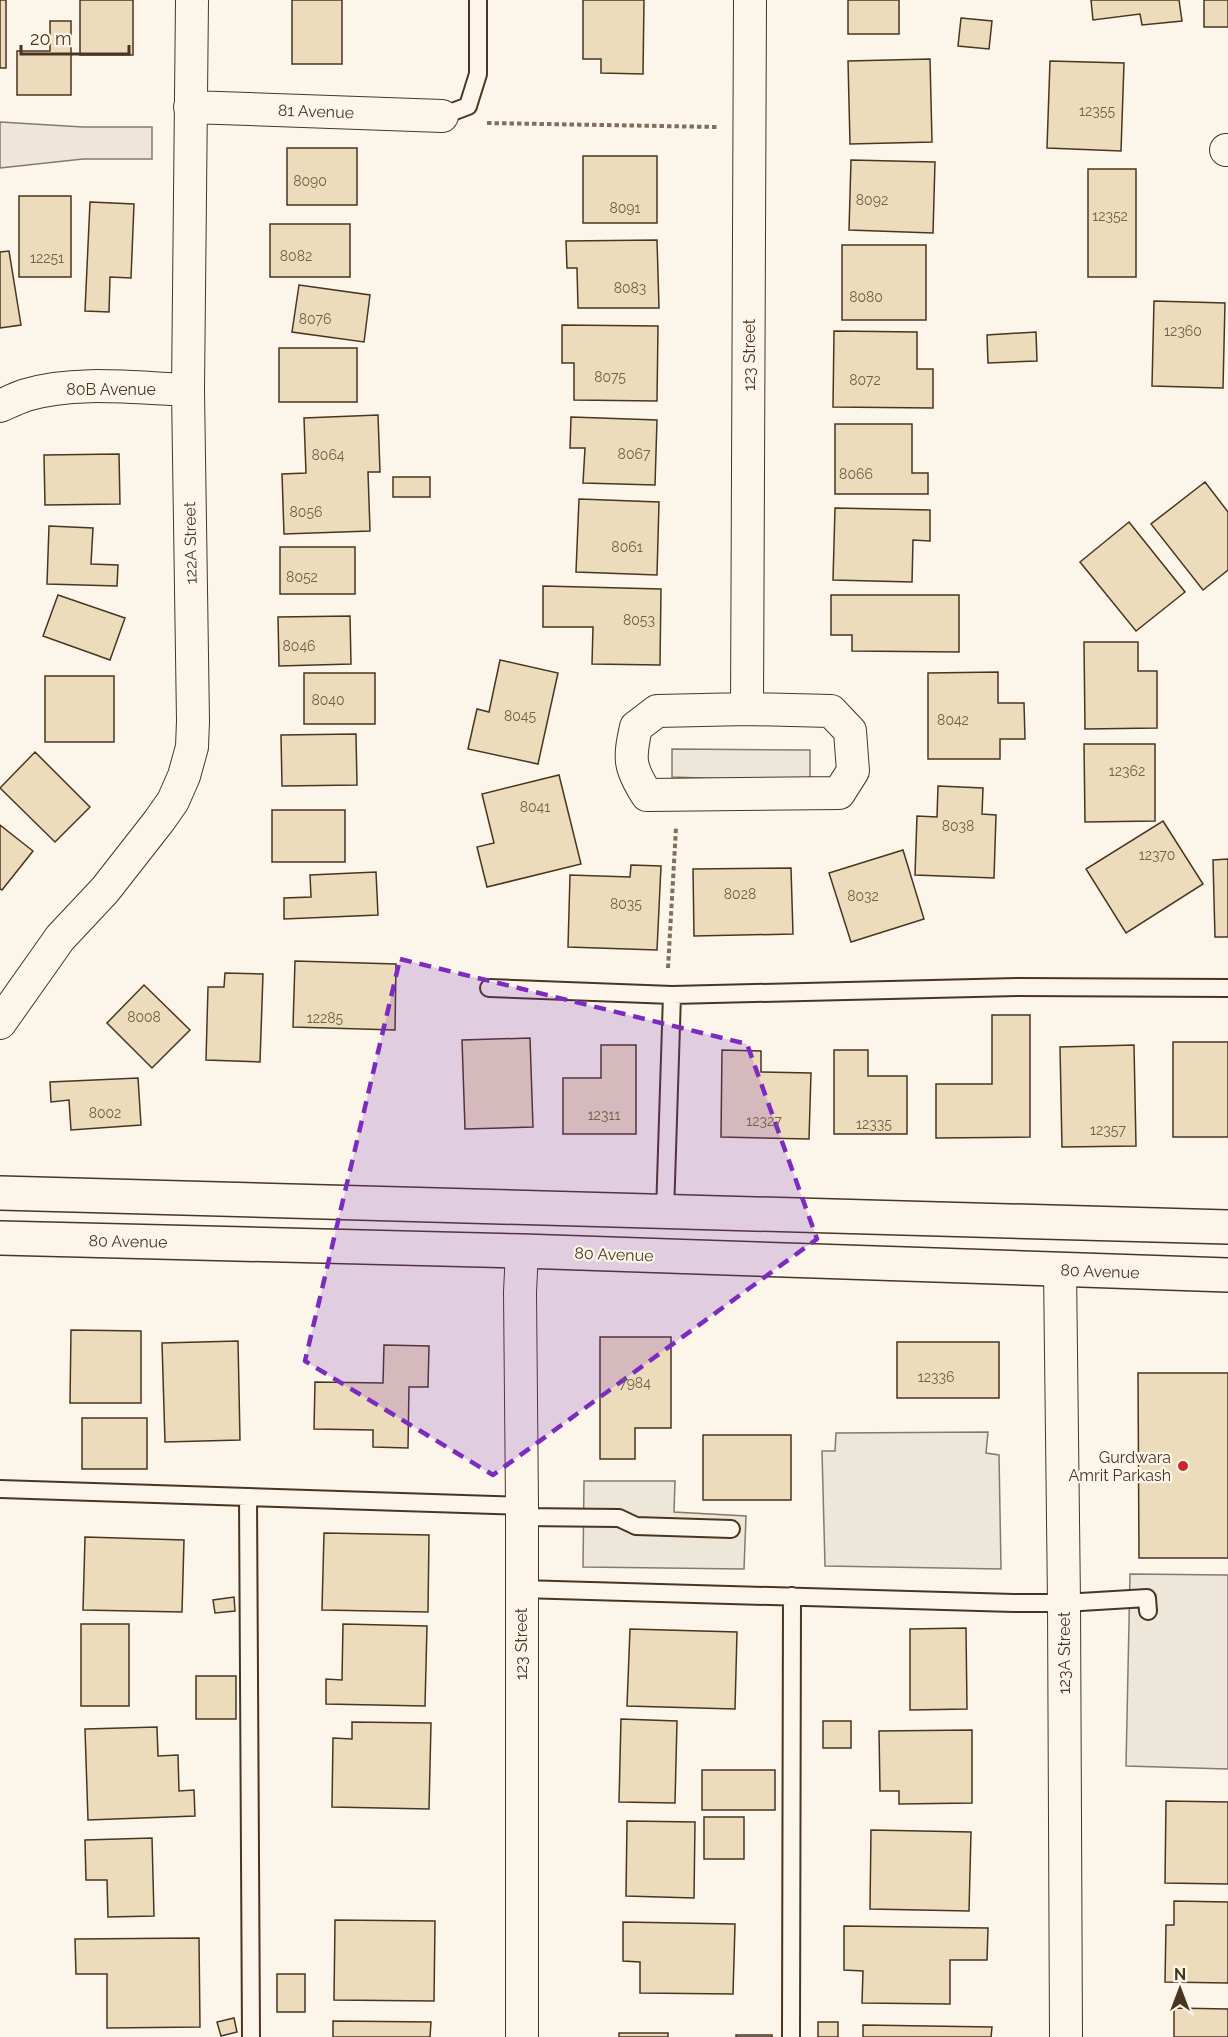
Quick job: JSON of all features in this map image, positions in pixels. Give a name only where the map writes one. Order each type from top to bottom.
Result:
[{"type":"main road","points":[[0,1193],[1220,1227]]},
{"type":"main road","points":[[522,1251],[557,1227],[637,1228],[665,1213]]},
{"type":"main road","points":[[1060,1269],[1101,1244],[1176,1243],[1220,1227]]},
{"type":"main road","name":"80 Avenue","points":[[0,1238],[522,1251],[1228,1275]]},
{"type":"street","name":"122A Street","points":[[0,1023],[60,938],[105,890],[173,801],[184,776],[192,747],[188,390],[192,0]]},
{"type":"street","name":"123 Street","points":[[747,709],[750,0]]},
{"type":"street","name":"81 Avenue","points":[[190,107],[442,116]]},
{"type":"street","name":"80B Avenue","points":[[0,406],[27,395],[75,387],[188,390]]},
{"type":"street","points":[[747,709],[831,711],[850,731],[853,771],[839,793],[647,795],[634,775],[630,752],[636,726],[657,711],[747,709]]},
{"type":"street","name":"123 Street","points":[[522,1251],[519,1292],[522,1512],[522,2037]]},
{"type":"street","name":"123A Street","points":[[1060,1269],[1066,2037]]},
{"type":"lane","points":[[442,116],[468,106],[478,74],[478,0]]},
{"type":"lane","points":[[489,988],[672,995],[1017,987],[1228,988]]},
{"type":"lane","points":[[665,1213],[672,995]]},
{"type":"lane","points":[[0,1489],[248,1497],[619,1518],[636,1526],[731,1529]]},
{"type":"lane","points":[[248,1497],[251,2037]]},
{"type":"lane","points":[[521,1589],[1064,1603],[1148,1598],[1148,1611]]},
{"type":"lane","points":[[791,2037],[792,1596]]},
{"type":"path","points":[[478,120],[492,124],[725,128]]},
{"type":"path","points":[[668,969],[677,821]]},
{"type":"highlighted area","points":[[400,959],[747,1044],[817,1239],[493,1475],[305,1361]]},
{"type":"shaded area","points":[[0,122],[83,127],[152,127],[152,159],[83,159],[0,168]]},
{"type":"shaded area","points":[[672,749],[810,750],[810,782],[672,777]]},
{"type":"shaded area","points":[[988,1432],[986,1453],[999,1455],[1001,1569],[825,1566],[822,1451],[835,1451],[836,1433]]},
{"type":"shaded area","points":[[584,1481],[675,1481],[674,1512],[746,1516],[744,1569],[583,1567]]},
{"type":"shaded area","points":[[1130,1574],[1228,1575],[1228,1769],[1126,1766]]},
{"type":"building","points":[[0,0],[6,0],[6,68],[0,68]]},
{"type":"building","points":[[80,0],[133,0],[133,55],[80,55]]},
{"type":"building","points":[[292,0],[342,0],[342,64],[292,64]]},
{"type":"building","points":[[583,0],[644,0],[643,74],[601,73],[601,59],[583,59]]},
{"type":"building","points":[[848,0],[899,0],[899,34],[848,34]]},
{"type":"building","points":[[1091,0],[1179,0],[1182,21],[1142,25],[1140,14],[1093,20]]},
{"type":"building","points":[[1204,0],[1228,0],[1228,27],[1204,27]]},
{"type":"building","points":[[961,18],[992,21],[989,49],[958,46]]},
{"type":"building","points":[[50,21],[71,21],[71,95],[17,95],[17,51],[50,51]]},
{"type":"building","points":[[930,59],[932,142],[850,144],[848,61]]},
{"type":"building","points":[[1050,61],[1124,63],[1121,151],[1047,148]]},
{"type":"building","points":[[287,148],[357,148],[357,205],[287,205]]},
{"type":"building","points":[[583,156],[657,156],[657,223],[583,223]]},
{"type":"building","points":[[851,160],[935,162],[933,233],[849,230]]},
{"type":"building","points":[[1088,169],[1136,169],[1136,277],[1088,277]]},
{"type":"building","points":[[19,196],[71,196],[71,277],[19,277]]},
{"type":"building","points":[[90,202],[134,204],[131,278],[110,277],[109,312],[85,311]]},
{"type":"building","points":[[270,224],[350,224],[350,277],[270,277]]},
{"type":"building","points":[[657,240],[659,308],[578,308],[577,268],[567,268],[566,241]]},
{"type":"building","points":[[842,245],[926,245],[926,320],[842,320]]},
{"type":"building","points":[[9,251],[21,325],[0,328],[0,252]]},
{"type":"building","points":[[299,285],[370,295],[364,342],[292,332]]},
{"type":"building","points":[[1154,301],[1225,303],[1223,388],[1152,386]]},
{"type":"building","points":[[562,325],[658,326],[657,401],[574,400],[574,363],[562,363]]},
{"type":"building","points":[[834,331],[917,332],[917,369],[933,369],[933,408],[833,407]]},
{"type":"building","points":[[1036,332],[1037,361],[988,363],[987,335]]},
{"type":"building","points":[[279,348],[357,348],[357,402],[279,402]]},
{"type":"building","points":[[378,415],[380,472],[368,472],[370,531],[284,534],[282,474],[306,473],[304,418]]},
{"type":"building","points":[[571,417],[657,420],[655,485],[583,483],[585,448],[570,448]]},
{"type":"building","points":[[835,424],[912,424],[912,473],[928,473],[928,494],[835,494]]},
{"type":"building","points":[[119,454],[120,504],[45,505],[44,455]]},
{"type":"building","points":[[393,477],[430,477],[430,497],[393,497]]},
{"type":"building","points":[[1205,482],[1228,512],[1228,570],[1203,590],[1151,524]]},
{"type":"building","points":[[579,499],[659,502],[657,575],[576,572]]},
{"type":"building","points":[[835,508],[930,510],[930,541],[913,540],[912,582],[833,580]]},
{"type":"building","points":[[1129,522],[1185,592],[1136,631],[1080,562]]},
{"type":"building","points":[[49,526],[93,528],[91,564],[118,565],[117,586],[47,584]]},
{"type":"building","points":[[280,547],[355,547],[355,594],[280,594]]},
{"type":"building","points":[[543,586],[661,589],[660,665],[592,664],[593,627],[543,627]]},
{"type":"building","points":[[58,595],[125,618],[110,660],[43,636]]},
{"type":"building","points":[[831,595],[959,595],[959,652],[852,651],[852,635],[831,635]]},
{"type":"building","points":[[350,616],[351,664],[279,666],[278,617]]},
{"type":"building","points":[[1084,642],[1138,642],[1138,671],[1157,671],[1157,728],[1085,729]]},
{"type":"building","points":[[500,660],[558,673],[538,764],[468,749],[477,709],[489,712]]},
{"type":"building","points":[[998,672],[998,703],[1024,703],[1025,739],[1000,739],[1000,759],[928,759],[928,673]]},
{"type":"building","points":[[304,673],[375,673],[375,724],[304,724]]},
{"type":"building","points":[[45,676],[114,676],[114,742],[45,742]]},
{"type":"building","points":[[356,734],[357,785],[282,786],[281,735]]},
{"type":"building","points":[[1084,744],[1155,744],[1155,821],[1085,822]]},
{"type":"building","points":[[35,752],[90,807],[55,842],[0,788]]},
{"type":"building","points":[[559,775],[581,864],[487,887],[477,847],[494,843],[482,794]]},
{"type":"building","points":[[938,786],[983,788],[982,814],[996,815],[994,878],[915,875],[917,816],[937,817]]},
{"type":"building","points":[[272,810],[345,810],[345,862],[272,862]]},
{"type":"building","points":[[1163,821],[1203,884],[1126,933],[1086,869]]},
{"type":"building","points":[[0,825],[33,851],[2,890],[0,889]]},
{"type":"building","points":[[903,850],[924,919],[851,942],[829,873]]},
{"type":"building","points":[[1228,859],[1228,937],[1215,937],[1213,860]]},
{"type":"building","points":[[631,865],[661,866],[657,950],[568,947],[570,875],[630,877]]},
{"type":"building","points":[[791,868],[793,934],[694,936],[693,869]]},
{"type":"building","points":[[376,872],[378,915],[284,919],[284,898],[311,897],[310,875]]},
{"type":"building","points":[[295,961],[396,964],[395,1030],[293,1027]]},
{"type":"building","points":[[225,973],[263,974],[260,1062],[206,1060],[208,987],[224,987]]},
{"type":"building","points":[[144,985],[190,1030],[152,1068],[107,1023]]},
{"type":"building","points":[[992,1015],[1030,1015],[1030,1137],[936,1138],[936,1084],[992,1084]]},
{"type":"building","points":[[530,1038],[533,1127],[465,1129],[462,1040]]},
{"type":"building","points":[[1173,1042],[1228,1042],[1228,1137],[1173,1137]]},
{"type":"building","points":[[601,1045],[636,1045],[636,1134],[563,1134],[563,1078],[601,1078]]},
{"type":"building","points":[[1134,1045],[1136,1146],[1062,1147],[1060,1047]]},
{"type":"building","points":[[722,1050],[761,1051],[761,1072],[811,1073],[809,1139],[721,1137]]},
{"type":"building","points":[[834,1050],[868,1050],[868,1076],[907,1076],[907,1134],[834,1134]]},
{"type":"building","points":[[138,1078],[141,1125],[71,1130],[69,1100],[51,1102],[50,1082]]},
{"type":"building","points":[[71,1330],[141,1331],[141,1403],[70,1403]]},
{"type":"building","points":[[600,1337],[671,1337],[671,1428],[635,1428],[635,1459],[600,1459]]},
{"type":"building","points":[[238,1341],[240,1440],[165,1442],[162,1343]]},
{"type":"building","points":[[897,1342],[999,1342],[999,1398],[897,1398]]},
{"type":"building","points":[[384,1345],[429,1346],[428,1387],[409,1387],[408,1448],[373,1447],[373,1430],[314,1429],[315,1382],[383,1383]]},
{"type":"building","name":"Gurdwara Amrit Parkash","points":[[1138,1373],[1228,1373],[1228,1558],[1139,1558]]},
{"type":"building","points":[[82,1418],[147,1418],[147,1469],[82,1469]]},
{"type":"building","points":[[703,1435],[791,1435],[791,1500],[703,1500]]},
{"type":"building","points":[[324,1533],[429,1535],[428,1612],[322,1610]]},
{"type":"building","points":[[85,1537],[184,1540],[182,1612],[83,1610]]},
{"type":"building","points":[[234,1597],[235,1611],[215,1613],[213,1600]]},
{"type":"building","points":[[81,1624],[129,1624],[129,1706],[81,1706]]},
{"type":"building","points":[[343,1624],[427,1626],[425,1706],[326,1704],[326,1679],[342,1680]]},
{"type":"building","points":[[966,1628],[967,1709],[910,1710],[910,1629]]},
{"type":"building","points":[[630,1629],[737,1632],[735,1709],[627,1706]]},
{"type":"building","points":[[196,1676],[236,1676],[236,1719],[196,1719]]},
{"type":"building","points":[[621,1719],[677,1721],[675,1803],[619,1802]]},
{"type":"building","points":[[823,1721],[851,1721],[851,1748],[823,1748]]},
{"type":"building","points":[[352,1722],[431,1723],[429,1809],[332,1807],[333,1738],[352,1739]]},
{"type":"building","points":[[157,1727],[158,1756],[178,1755],[179,1791],[194,1790],[195,1816],[88,1820],[85,1729]]},
{"type":"building","points":[[972,1730],[972,1803],[899,1804],[899,1791],[880,1791],[879,1731]]},
{"type":"building","points":[[702,1770],[775,1770],[775,1810],[702,1810]]},
{"type":"building","points":[[1166,1801],[1228,1802],[1228,1884],[1165,1883]]},
{"type":"building","points":[[704,1817],[744,1817],[744,1859],[704,1859]]},
{"type":"building","points":[[627,1821],[695,1822],[694,1898],[626,1896]]},
{"type":"building","points":[[871,1830],[971,1832],[969,1911],[870,1909]]},
{"type":"building","points":[[152,1838],[154,1916],[108,1917],[107,1880],[86,1880],[85,1840]]},
{"type":"building","points":[[1174,1901],[1228,1902],[1228,1983],[1165,1982],[1166,1925],[1174,1925]]},
{"type":"building","points":[[335,1920],[435,1921],[434,2001],[334,2000]]},
{"type":"building","points":[[623,1922],[735,1924],[733,1994],[640,1993],[640,1962],[623,1961]]},
{"type":"building","points":[[844,1926],[988,1928],[987,1960],[950,1960],[950,2004],[862,2003],[863,1971],[844,1970]]},
{"type":"building","points":[[199,1938],[200,2027],[107,2028],[107,1974],[76,1974],[75,1939]]},
{"type":"building","points":[[277,1974],[305,1974],[305,2012],[277,2012]]},
{"type":"building","points":[[1174,2008],[1228,2009],[1228,2037],[1174,2037]]},
{"type":"building","points":[[234,2018],[237,2032],[221,2036],[217,2022]]},
{"type":"building","points":[[333,2021],[431,2022],[430,2037],[333,2037]]},
{"type":"building","points":[[818,2022],[838,2022],[838,2037],[818,2037]]},
{"type":"building","points":[[863,2025],[992,2027],[991,2037],[863,2037]]},
{"type":"building","points":[[619,2033],[668,2033],[668,2037],[619,2037]]},
{"type":"building","points":[[736,2035],[772,2035],[772,2037],[736,2037]]},
{"type":"place","name":"Gurdwara Amrit Parkash","points":[[1183,1466]]}]
